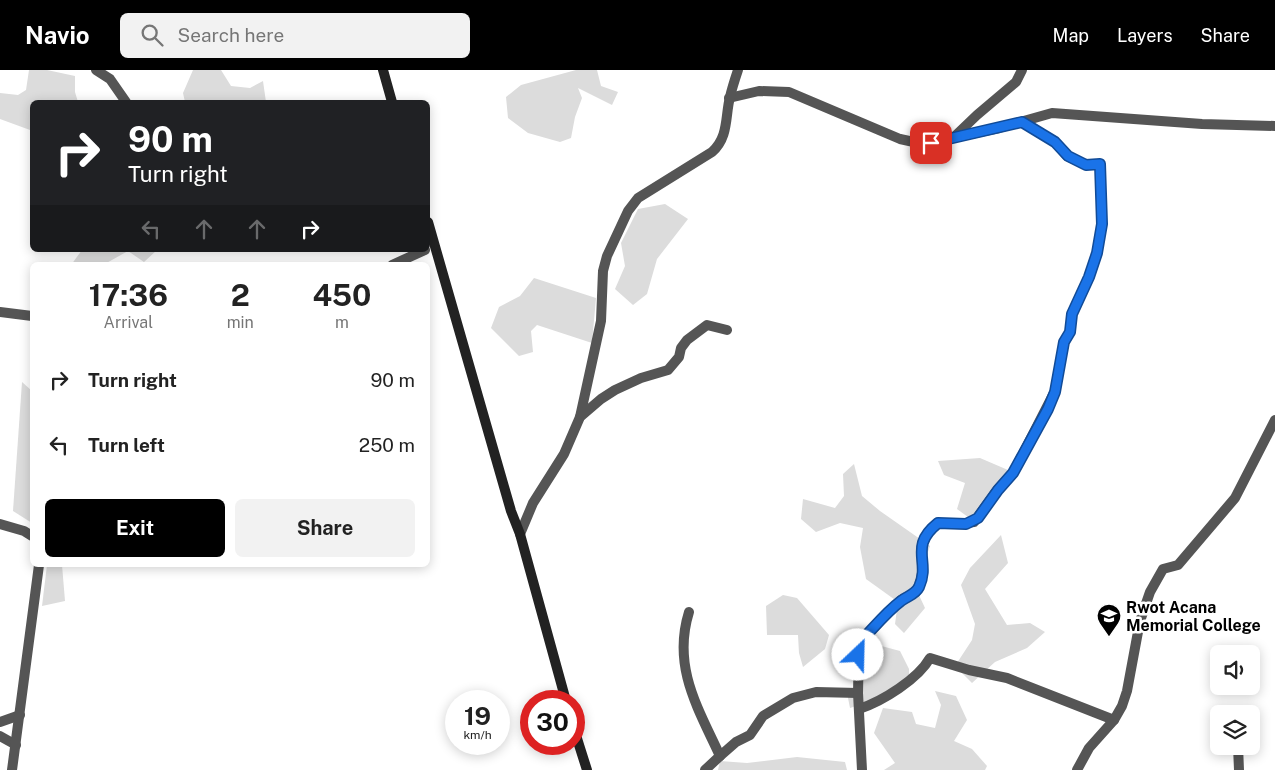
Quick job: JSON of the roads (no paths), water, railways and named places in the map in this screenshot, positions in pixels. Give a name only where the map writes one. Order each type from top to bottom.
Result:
[{"type":"street","points":[[96,70],[110,79],[125,100]]},
{"type":"street","points":[[383,70],[391,100]]},
{"type":"street","points":[[520,534],[533,502],[564,454],[580,417],[601,321],[603,271],[607,256],[628,211],[638,198],[717,148],[726,128],[729,98],[738,70]]},
{"type":"street","points":[[953,138],[977,114],[1016,82],[1022,70]]},
{"type":"street","points":[[729,98],[759,91],[789,92],[832,112],[912,142],[931,143],[1022,122],[1052,113],[1202,124],[1275,126]]},
{"type":"street","points":[[862,770],[858,693],[859,643],[901,600],[916,592],[919,587],[922,566],[921,546],[926,534],[938,523],[966,524],[978,518],[1013,473],[1055,392],[1064,342],[1070,332],[1072,314],[1089,277],[1097,253],[1102,224],[1100,164],[1086,165],[1068,156],[1055,142],[1022,122]]},
{"type":"street","points":[[430,251],[511,511],[520,534],[563,690]]},
{"type":"street","points":[[399,262],[420,252]]},
{"type":"street","points":[[0,312],[30,316]]},
{"type":"street","points":[[580,417],[601,398],[615,390],[641,378],[668,370],[679,357],[683,344],[707,325],[727,330]]},
{"type":"street","points":[[1078,770],[1090,748],[1114,720],[1122,706],[1127,690],[1140,621],[1150,592],[1163,570],[1178,565],[1235,498],[1275,420]]},
{"type":"street","points":[[0,524],[24,531],[30,535]]},
{"type":"street","points":[[12,770],[39,567]]},
{"type":"street","points":[[689,612],[683,647],[689,690],[720,756]]},
{"type":"street","points":[[860,709],[906,682],[930,658],[969,670],[1007,678],[1114,720]]},
{"type":"street","points":[[705,770],[736,742],[750,735],[763,716],[793,698],[816,692],[858,693]]},
{"type":"street","points":[[0,722],[20,715]]},
{"type":"street","points":[[0,736],[16,745]]},
{"type":"street","points":[[582,755],[587,770]]},
{"type":"street","points":[[1238,755],[1239,770]]},
{"type":"place","name":"Rwot Acana Memorial College","points":[[1109,637]]}]
